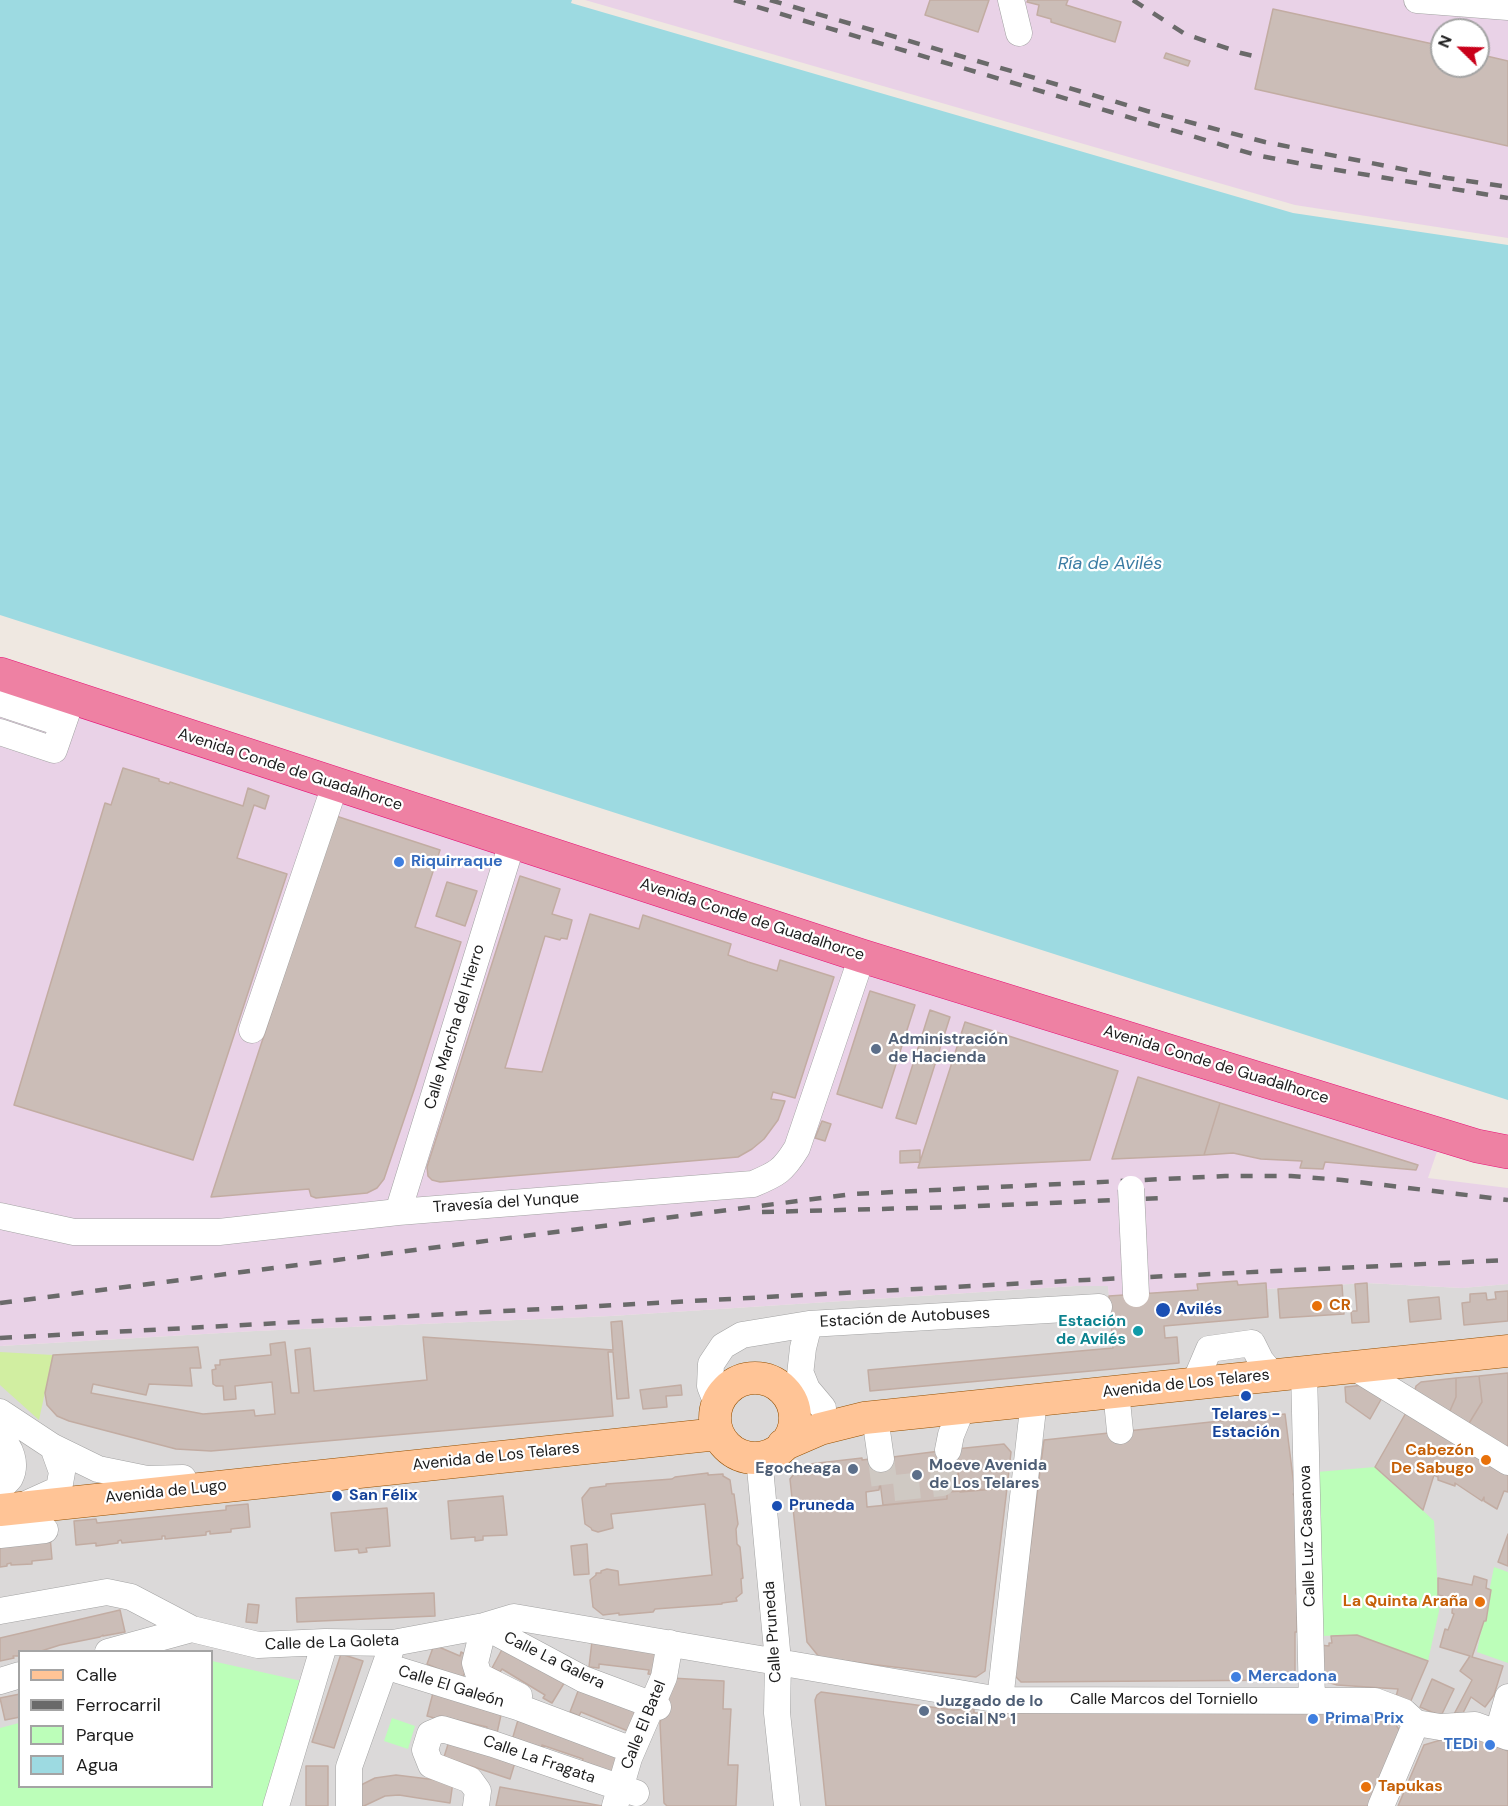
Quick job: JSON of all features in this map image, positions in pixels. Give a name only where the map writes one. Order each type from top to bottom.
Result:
[{"type":"highway","name":"Avenida Conde de Guadalhorce","points":[[0,674],[67,711],[335,785],[862,956],[1477,1146],[1508,1152]]},
{"type":"main road","name":"Avenida de Los Telares","points":[[792,1414],[869,1417],[1508,1351]]},
{"type":"main road","points":[[751,1378],[765,1379],[778,1385],[792,1414],[737,1453],[726,1445],[718,1419],[724,1392],[738,1381],[751,1378]]},
{"type":"main road","name":"Avenida de Los Telares","points":[[792,1414],[820,1429],[869,1417]]},
{"type":"main road","name":"Avenida de Los Telares","points":[[333,1474],[659,1440],[718,1419]]},
{"type":"main road","name":"Avenida de Lugo","points":[[6,1502],[333,1474]]},
{"type":"street","points":[[1011,0],[1019,33]]},
{"type":"street","points":[[1417,0],[1508,7]]},
{"type":"street","points":[[0,703],[67,711],[54,750],[0,732]]},
{"type":"street","points":[[252,1030],[335,785]]},
{"type":"street","name":"Calle Marcha del Hierro","points":[[398,1212],[512,843]]},
{"type":"street","name":"Travesía del Yunque","points":[[0,1216],[74,1232],[219,1232],[398,1212],[753,1184],[776,1174],[788,1163],[796,1148],[862,956]]},
{"type":"street","points":[[1131,1189],[1136,1294]]},
{"type":"street","name":"Estación de Autobuses","points":[[792,1414],[808,1324],[1099,1307]]},
{"type":"street","points":[[718,1419],[710,1386],[710,1375],[711,1364],[723,1346],[742,1335],[808,1324]]},
{"type":"street","points":[[1352,1366],[1508,1462]]},
{"type":"street","name":"Calle Luz Casanova","points":[[1304,1371],[1312,1701]]},
{"type":"street","points":[[1116,1391],[1120,1431]]},
{"type":"street","points":[[1000,1700],[1034,1400]]},
{"type":"street","points":[[948,1450],[951,1435],[962,1408]]},
{"type":"street","points":[[0,1412],[52,1447],[98,1469],[147,1479],[333,1474]]},
{"type":"street","name":"Calle Pruneda","points":[[787,1806],[777,1713],[792,1414]]},
{"type":"street","points":[[869,1417],[881,1459]]},
{"type":"street","points":[[0,1438],[5,1442],[13,1459],[6,1502],[59,1489],[62,1472],[52,1447]]},
{"type":"street","points":[[0,1536],[45,1530]]},
{"type":"street","name":"Calle de La Goleta","points":[[0,1611],[106,1592],[131,1597],[192,1629],[258,1645],[325,1642],[389,1654],[514,1617],[778,1661]]},
{"type":"street","name":"Calle La Galera","points":[[484,1626],[583,1679],[655,1706]]},
{"type":"street","name":"Calle El Galeón","points":[[484,1626],[475,1663],[479,1676],[519,1696],[518,1707]]},
{"type":"street","points":[[115,1650],[192,1629]]},
{"type":"street","points":[[278,1803],[325,1642]]},
{"type":"street","name":"Calle El Batel","points":[[624,1796],[631,1754],[655,1706],[664,1677],[670,1643]]},
{"type":"street","points":[[349,1806],[349,1767],[389,1654]]},
{"type":"street","name":"Calle El Galeón","points":[[389,1654],[631,1754]]},
{"type":"street","name":"Calle Marcos del Torniello","points":[[778,1661],[1000,1700],[1375,1701],[1404,1712],[1416,1723],[1440,1727],[1474,1725],[1503,1734]]},
{"type":"street","points":[[0,1681],[18,1676]]},
{"type":"street","points":[[1503,1734],[1508,1697]]},
{"type":"street","points":[[1381,1806],[1416,1723]]},
{"type":"street","name":"Calle La Fragata","points":[[476,1806],[478,1791],[470,1780],[431,1765],[424,1750],[430,1734],[442,1729],[493,1744],[624,1796]]},
{"type":"shaded area","points":[[585,0],[1508,0],[1508,238],[1295,205]]},
{"type":"shaded area","points":[[0,665],[1445,1128],[1428,1178],[1508,1188],[1508,1284],[1462,1288],[1367,1283],[1266,1289],[1265,1283],[1238,1285],[1237,1281],[1198,1284],[1198,1290],[1109,1296],[1108,1286],[1075,1286],[611,1316],[255,1331],[0,1346]]},
{"type":"shaded area","points":[[1237,1281],[1238,1285],[1266,1283],[1266,1289],[1367,1283],[1462,1288],[1508,1284],[1508,1806],[0,1806],[0,1346],[255,1331],[611,1316],[1075,1286],[1108,1286],[1109,1295],[1198,1290],[1197,1284]]},
{"type":"green space","points":[[0,1352],[53,1355],[39,1420],[0,1385]]},
{"type":"green space","points":[[1375,1467],[1434,1521],[1439,1611],[1428,1661],[1357,1635],[1319,1636],[1317,1472]]},
{"type":"green space","points":[[1494,1567],[1508,1572],[1508,1663],[1477,1652]]},
{"type":"green space","points":[[213,1661],[306,1682],[272,1806],[0,1806],[0,1728],[18,1723],[18,1788],[213,1788]]},
{"type":"green space","points":[[392,1718],[415,1726],[408,1749],[384,1741]]},
{"type":"water","name":"Ría de Avilés","points":[[0,0],[572,0],[571,3],[1293,213],[1508,245],[1508,1100],[0,615]]},
{"type":"building","points":[[930,0],[989,0],[978,32],[925,15]]},
{"type":"building","points":[[1028,0],[1068,0],[1066,5],[1121,22],[1115,42],[1051,22],[1051,19],[1037,15],[1039,5],[1027,2]]},
{"type":"building","points":[[1273,9],[1430,43],[1430,78],[1490,78],[1490,57],[1508,61],[1508,146],[1255,89]]},
{"type":"building","points":[[1166,53],[1190,61],[1188,66],[1164,58]]},
{"type":"building","points":[[123,768],[243,806],[248,788],[269,796],[265,809],[254,805],[237,858],[287,874],[193,1160],[14,1105],[105,803],[111,805]]},
{"type":"building","points":[[336,816],[440,850],[415,927],[461,942],[415,1087],[384,1179],[377,1188],[367,1193],[316,1198],[311,1196],[309,1189],[211,1197]]},
{"type":"building","points":[[520,876],[560,889],[552,914],[572,920],[567,939],[561,938],[560,940],[545,936],[505,1068],[542,1072],[590,914],[639,929],[643,915],[731,944],[728,955],[748,962],[777,971],[780,960],[834,977],[795,1098],[773,1092],[771,1099],[785,1101],[778,1120],[764,1139],[738,1157],[440,1182],[428,1176],[427,1167]]},
{"type":"building","points":[[447,882],[477,891],[465,926],[436,916]]},
{"type":"building","name":"Administración de Hacienda","points":[[870,991],[915,1005],[882,1108],[837,1094]]},
{"type":"building","points":[[930,1010],[950,1017],[916,1124],[896,1118]]},
{"type":"building","points":[[965,1022],[1118,1071],[1090,1160],[918,1168]]},
{"type":"building","points":[[1138,1077],[1220,1103],[1204,1155],[1112,1159]]},
{"type":"building","points":[[1220,1103],[1418,1165],[1416,1170],[1325,1162],[1323,1169],[1300,1168],[1302,1161],[1261,1159],[1233,1153],[1204,1155]]},
{"type":"building","points":[[822,1121],[831,1124],[825,1141],[815,1138]]},
{"type":"building","points":[[920,1150],[920,1162],[900,1163],[900,1151]]},
{"type":"building","name":"Estación de Avilés","points":[[1237,1281],[1238,1285],[1266,1283],[1268,1317],[1164,1326],[1165,1338],[1177,1337],[1179,1363],[870,1391],[868,1370],[1113,1348],[1109,1296],[1198,1290],[1197,1284]]},
{"type":"building","points":[[1367,1283],[1369,1322],[1352,1323],[1351,1311],[1357,1311],[1355,1284]]},
{"type":"building","points":[[1342,1285],[1344,1314],[1280,1318],[1278,1289]]},
{"type":"building","points":[[1508,1291],[1508,1321],[1464,1325],[1462,1303],[1470,1302],[1470,1294],[1486,1293],[1487,1300],[1496,1299],[1495,1292]]},
{"type":"building","points":[[1439,1297],[1441,1319],[1410,1322],[1408,1300]]},
{"type":"building","points":[[622,1321],[629,1398],[617,1399],[613,1352],[608,1352],[613,1416],[211,1451],[176,1449],[69,1421],[57,1416],[47,1405],[45,1393],[53,1355],[198,1347],[201,1368],[190,1368],[192,1386],[149,1384],[146,1395],[93,1384],[91,1393],[203,1414],[254,1410],[255,1416],[275,1414],[272,1382],[235,1386],[236,1399],[224,1400],[223,1386],[213,1384],[212,1370],[216,1369],[215,1365],[220,1365],[220,1360],[271,1355],[270,1344],[285,1342],[291,1393],[299,1393],[295,1350],[310,1348],[314,1391],[427,1380],[423,1337],[613,1350],[611,1322]]},
{"type":"building","points":[[1508,1373],[1508,1444],[1506,1448],[1468,1425],[1482,1402],[1479,1376]]},
{"type":"building","points":[[1479,1376],[1482,1402],[1468,1425],[1449,1413],[1456,1397],[1456,1378]]},
{"type":"building","points":[[1456,1378],[1456,1397],[1449,1413],[1415,1390],[1421,1382]]},
{"type":"building","points":[[681,1385],[682,1395],[666,1396],[667,1407],[643,1409],[640,1390]]},
{"type":"building","points":[[1364,1385],[1383,1396],[1370,1419],[1346,1402],[1345,1387]]},
{"type":"building","points":[[1407,1411],[1508,1472],[1508,1492],[1504,1491],[1497,1509],[1484,1501],[1484,1497],[1482,1501],[1455,1483],[1455,1486],[1438,1480],[1438,1477],[1434,1475],[1423,1510],[1375,1467]]},
{"type":"building","points":[[1285,1414],[1295,1494],[1293,1494],[1296,1498],[1295,1680],[1021,1682],[1014,1675],[1044,1440]]},
{"type":"building","points":[[1004,1444],[1011,1452],[1007,1488],[960,1492],[956,1449]]},
{"type":"building","points":[[956,1449],[960,1490],[947,1492],[947,1499],[883,1505],[877,1459]]},
{"type":"building","points":[[862,1458],[862,1460],[870,1459],[878,1464],[880,1482],[879,1490],[866,1492],[867,1507],[947,1499],[947,1492],[1007,1488],[985,1671],[976,1677],[820,1658],[807,1642],[790,1479],[801,1465]]},
{"type":"building","points":[[708,1473],[708,1475],[723,1474],[730,1480],[732,1494],[734,1494],[738,1524],[737,1544],[740,1547],[743,1578],[741,1579],[742,1593],[736,1598],[737,1601],[655,1609],[653,1612],[603,1615],[593,1607],[590,1580],[601,1571],[607,1569],[618,1571],[619,1585],[712,1575],[705,1504],[611,1514],[613,1528],[598,1532],[585,1524],[582,1498],[590,1488],[606,1486],[606,1484],[672,1479]]},
{"type":"building","points":[[503,1496],[507,1535],[483,1536],[483,1540],[475,1541],[475,1537],[451,1539],[448,1501]]},
{"type":"building","points":[[248,1504],[250,1527],[231,1529],[231,1532],[210,1534],[210,1531],[206,1532],[206,1535],[165,1539],[165,1536],[162,1536],[162,1539],[122,1543],[121,1540],[118,1543],[96,1546],[96,1543],[76,1545],[74,1521],[96,1519],[97,1523],[226,1510],[226,1506]]},
{"type":"building","points":[[387,1508],[390,1546],[366,1548],[367,1552],[359,1553],[358,1549],[335,1551],[331,1513]]},
{"type":"building","points":[[1508,1534],[1508,1566],[1498,1562]]},
{"type":"building","points":[[50,1536],[52,1559],[32,1561],[32,1564],[11,1565],[11,1563],[0,1567],[0,1545]]},
{"type":"building","points":[[587,1544],[589,1574],[574,1575],[571,1546]]},
{"type":"building","points":[[1474,1576],[1487,1580],[1486,1588],[1491,1590],[1486,1621],[1484,1621],[1472,1657],[1503,1666],[1494,1695],[1485,1707],[1471,1697],[1462,1715],[1452,1718],[1472,1680],[1460,1671],[1470,1656],[1440,1647],[1445,1629],[1448,1630],[1454,1614],[1452,1613],[1453,1598],[1438,1595],[1438,1578],[1472,1585]]},
{"type":"building","points":[[434,1593],[435,1616],[297,1622],[296,1598]]},
{"type":"building","points":[[248,1604],[259,1605],[257,1623],[246,1622]]},
{"type":"building","points":[[120,1610],[125,1632],[103,1635],[44,1650],[18,1650],[18,1656],[0,1661],[0,1638]]},
{"type":"building","points":[[1357,1635],[1428,1661],[1410,1703],[1396,1697],[1398,1689],[1337,1685],[1324,1681],[1320,1645],[1329,1646],[1329,1643],[1332,1643],[1331,1636]]},
{"type":"building","points":[[592,1641],[661,1649],[658,1675],[648,1674],[649,1670],[599,1664],[599,1668],[589,1667]]},
{"type":"building","points":[[505,1644],[566,1680],[552,1703],[543,1698],[545,1695],[502,1669],[500,1672],[492,1668]]},
{"type":"building","points":[[434,1645],[460,1656],[461,1652],[471,1657],[461,1682],[452,1675],[427,1664]]},
{"type":"building","points":[[341,1654],[363,1661],[334,1748],[312,1742]]},
{"type":"building","points":[[671,1678],[724,1681],[723,1709],[731,1709],[728,1765],[738,1765],[736,1806],[667,1806],[664,1803],[660,1723]]},
{"type":"building","points":[[1432,1679],[1454,1689],[1441,1716],[1420,1707]]},
{"type":"building","points":[[580,1686],[635,1712],[628,1731],[581,1712],[579,1716],[570,1712]]},
{"type":"building","points":[[434,1689],[503,1706],[497,1733],[486,1731],[487,1727],[439,1716],[438,1719],[427,1716]]},
{"type":"building","points":[[821,1692],[953,1710],[974,1709],[974,1713],[1340,1711],[1388,1713],[1402,1734],[1371,1806],[826,1806],[815,1700]]},
{"type":"building","points":[[18,1694],[18,1717],[5,1720],[0,1698]]},
{"type":"building","points":[[518,1720],[618,1753],[612,1772],[542,1745],[541,1749],[512,1740]]},
{"type":"building","points":[[1464,1733],[1508,1751],[1508,1806],[1398,1806],[1424,1745]]},
{"type":"building","points":[[450,1738],[516,1759],[510,1779],[444,1757]]},
{"type":"building","points":[[306,1766],[328,1766],[328,1806],[306,1806]]},
{"type":"building","points":[[396,1775],[453,1782],[450,1803],[399,1795],[385,1796],[360,1806],[351,1790],[375,1778]]},
{"type":"building","points":[[500,1787],[602,1806],[496,1806]]},
{"type":"tunnel","points":[[881,1459],[885,1489],[942,1483],[948,1450]]},
{"type":"railway","points":[[734,0],[1256,155],[1508,198]]},
{"type":"railway","points":[[770,0],[1147,111],[1265,142],[1447,178],[1508,187]]},
{"type":"railway","points":[[1133,0],[1185,34],[1262,58]]},
{"type":"railway","points":[[0,1303],[853,1194],[1225,1176],[1291,1176],[1508,1200]]},
{"type":"railway","points":[[762,1212],[957,1207],[1163,1198]]},
{"type":"railway","points":[[0,1338],[1085,1280],[1508,1260]]},
{"type":"place","name":"Riquirraque","points":[[399,862]]},
{"type":"place","name":"Administración de Hacienda","points":[[876,1049]]},
{"type":"place","name":"CR","points":[[1317,1306]]},
{"type":"place","name":"Avilés","points":[[1163,1310]]},
{"type":"place","name":"Estación de Avilés","points":[[1138,1331]]},
{"type":"place","name":"Telares - Estación","points":[[1246,1396]]},
{"type":"place","name":"Cabezón De Sabugo","points":[[1486,1460]]},
{"type":"place","name":"Egocheaga","points":[[853,1469]]},
{"type":"place","name":"Moeve Avenida de Los Telares","points":[[917,1475]]},
{"type":"place","name":"San Félix","points":[[337,1496]]},
{"type":"place","name":"Pruneda","points":[[777,1506]]},
{"type":"place","name":"La Quinta Araña","points":[[1480,1602]]},
{"type":"place","name":"Mercadona","points":[[1236,1677]]},
{"type":"place","name":"Juzgado de lo Social Nº 1","points":[[924,1711]]},
{"type":"place","name":"Prima Prix","points":[[1313,1719]]},
{"type":"place","name":"TEDi","points":[[1490,1745]]},
{"type":"place","name":"Tapukas","points":[[1366,1787]]}]
